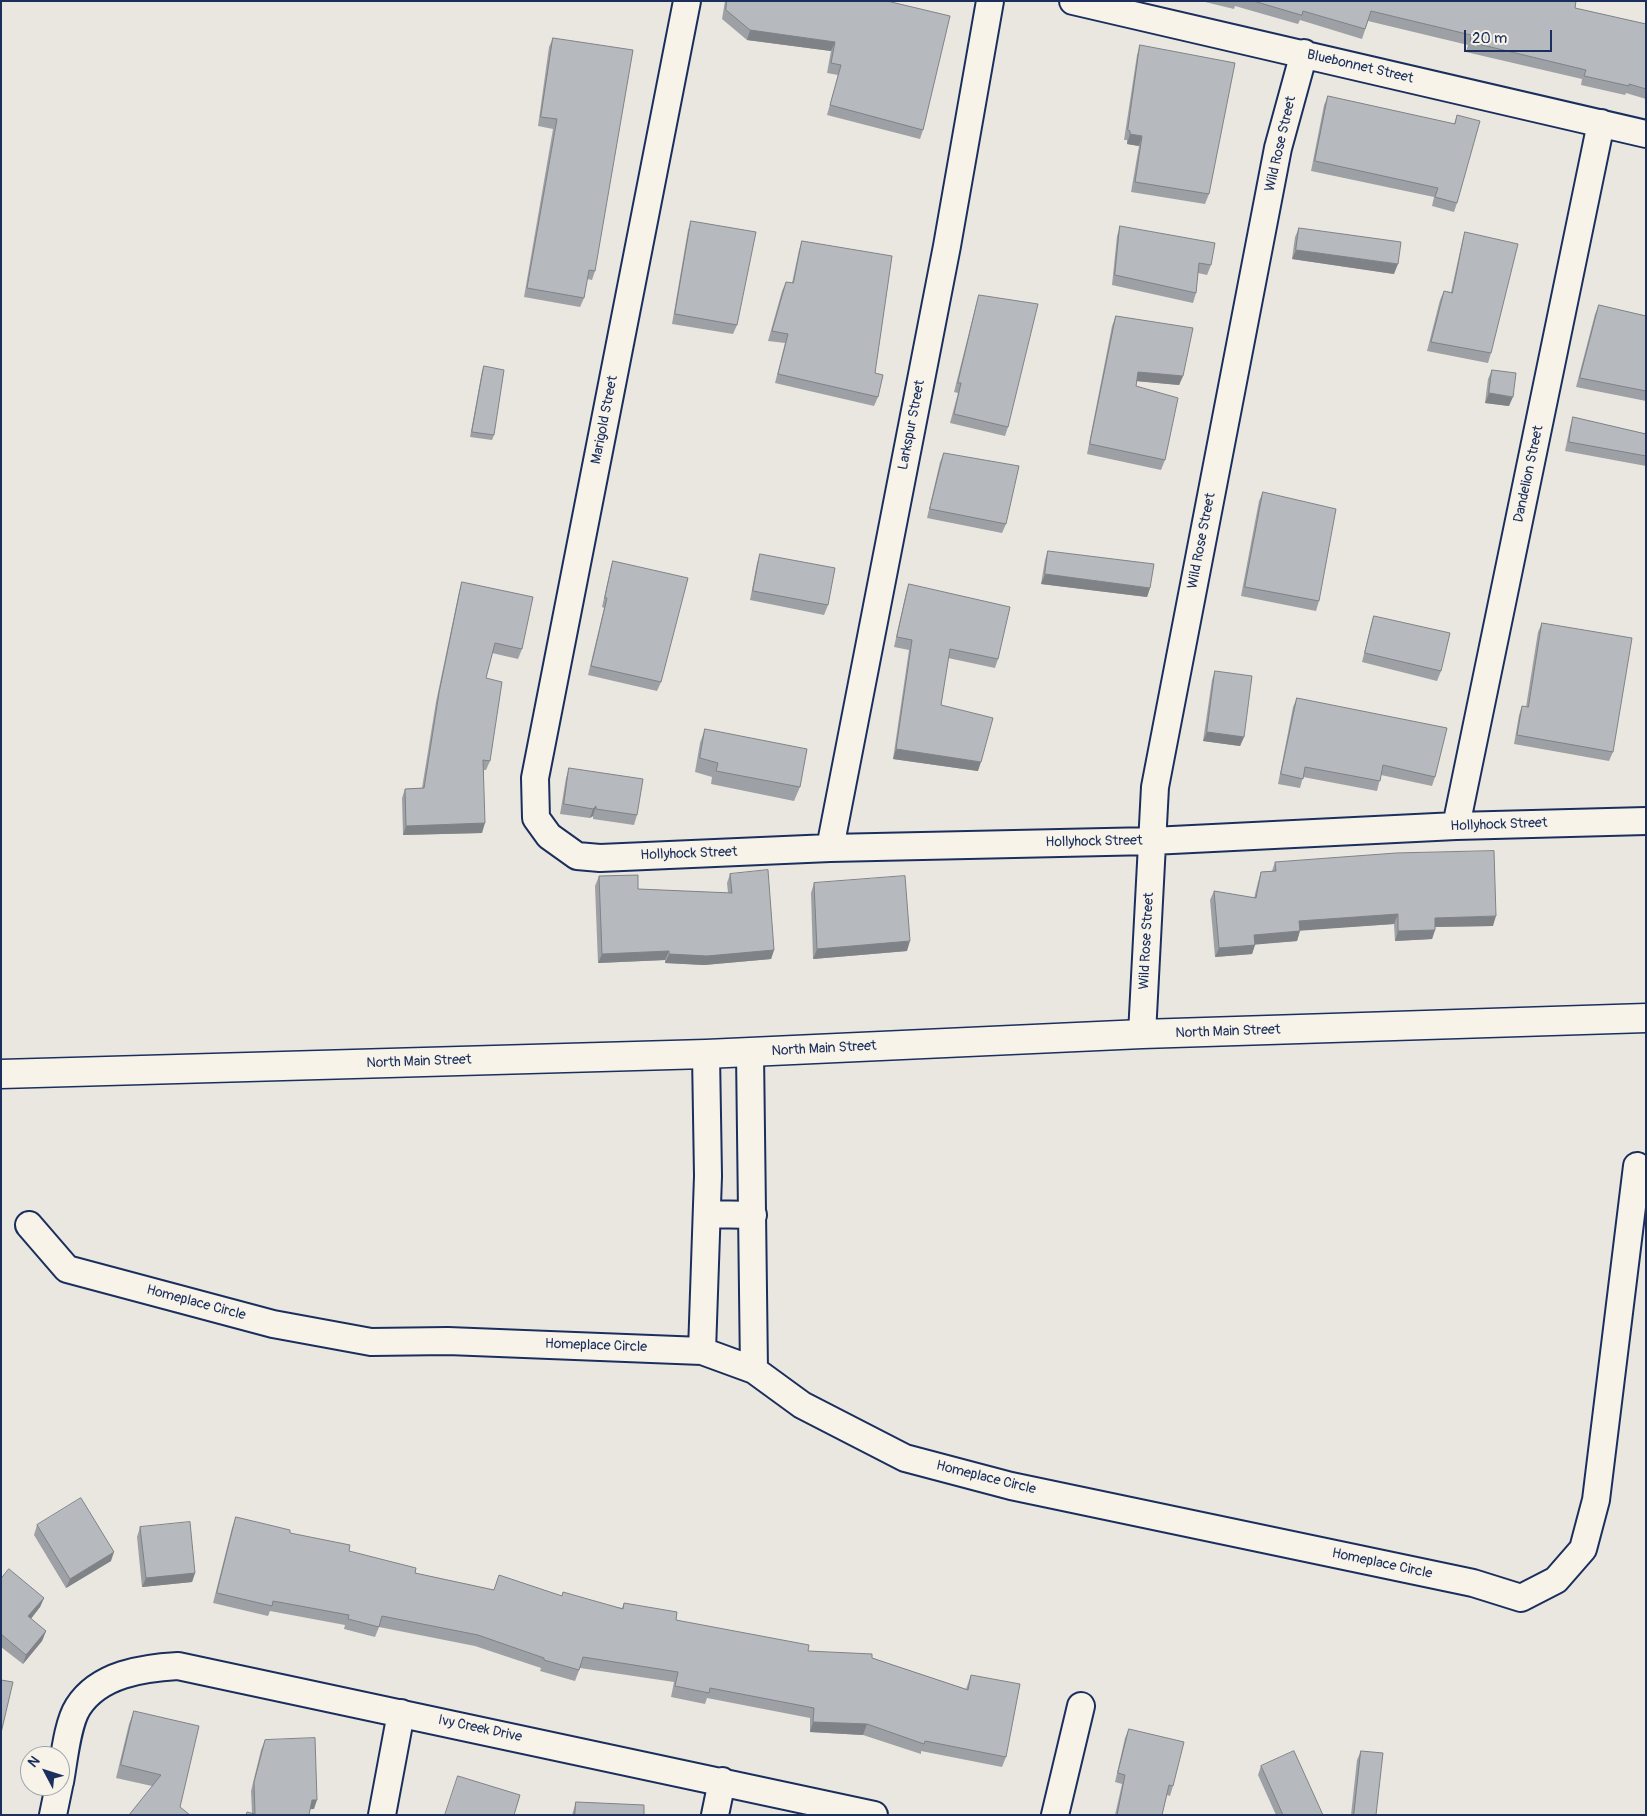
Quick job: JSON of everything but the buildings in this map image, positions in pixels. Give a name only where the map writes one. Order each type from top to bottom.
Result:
[{"type":"main road","name":"North Main Street","points":[[1,1074],[706,1054],[1142,1034],[1646,1018]]},
{"type":"street","name":"Marigold Street","points":[[549,836],[536,818],[535,778],[687,1]]},
{"type":"street","name":"Larkspur Street","points":[[830,848],[947,246],[990,1]]},
{"type":"street","name":"Bluebonnet Street","points":[[1073,1],[1646,134]]},
{"type":"street","name":"Wild Rose Street","points":[[1142,1034],[1155,786],[1278,148],[1304,54]]},
{"type":"street","name":"Dandelion Street","points":[[1456,826],[1602,123]]},
{"type":"street","name":"Hollyhock Street","points":[[549,836],[577,856],[600,858],[830,848],[1152,841],[1456,826],[1646,820]]},
{"type":"street","points":[[750,1052],[754,1370]]},
{"type":"street","points":[[702,1351],[707,1214],[706,1054]]},
{"type":"street","name":"Homeplace Circle","points":[[29,1225],[67,1268],[273,1324],[371,1342],[448,1341],[702,1351],[754,1370],[802,1405],[905,1458],[1012,1486],[1472,1583],[1521,1598],[1556,1580],[1583,1549],[1596,1500],[1637,1166]]},
{"type":"street","points":[[707,1214],[753,1216]]},
{"type":"street","name":"Ivy Creek Drive","points":[[69,1746],[78,1707],[97,1685],[144,1668],[178,1666],[874,1815]]},
{"type":"street","points":[[1055,1815],[1081,1706]]},
{"type":"street","points":[[382,1815],[402,1713]]},
{"type":"street","points":[[715,1815],[722,1781]]},
{"type":"street","points":[[53,1815],[57,1796]]}]
